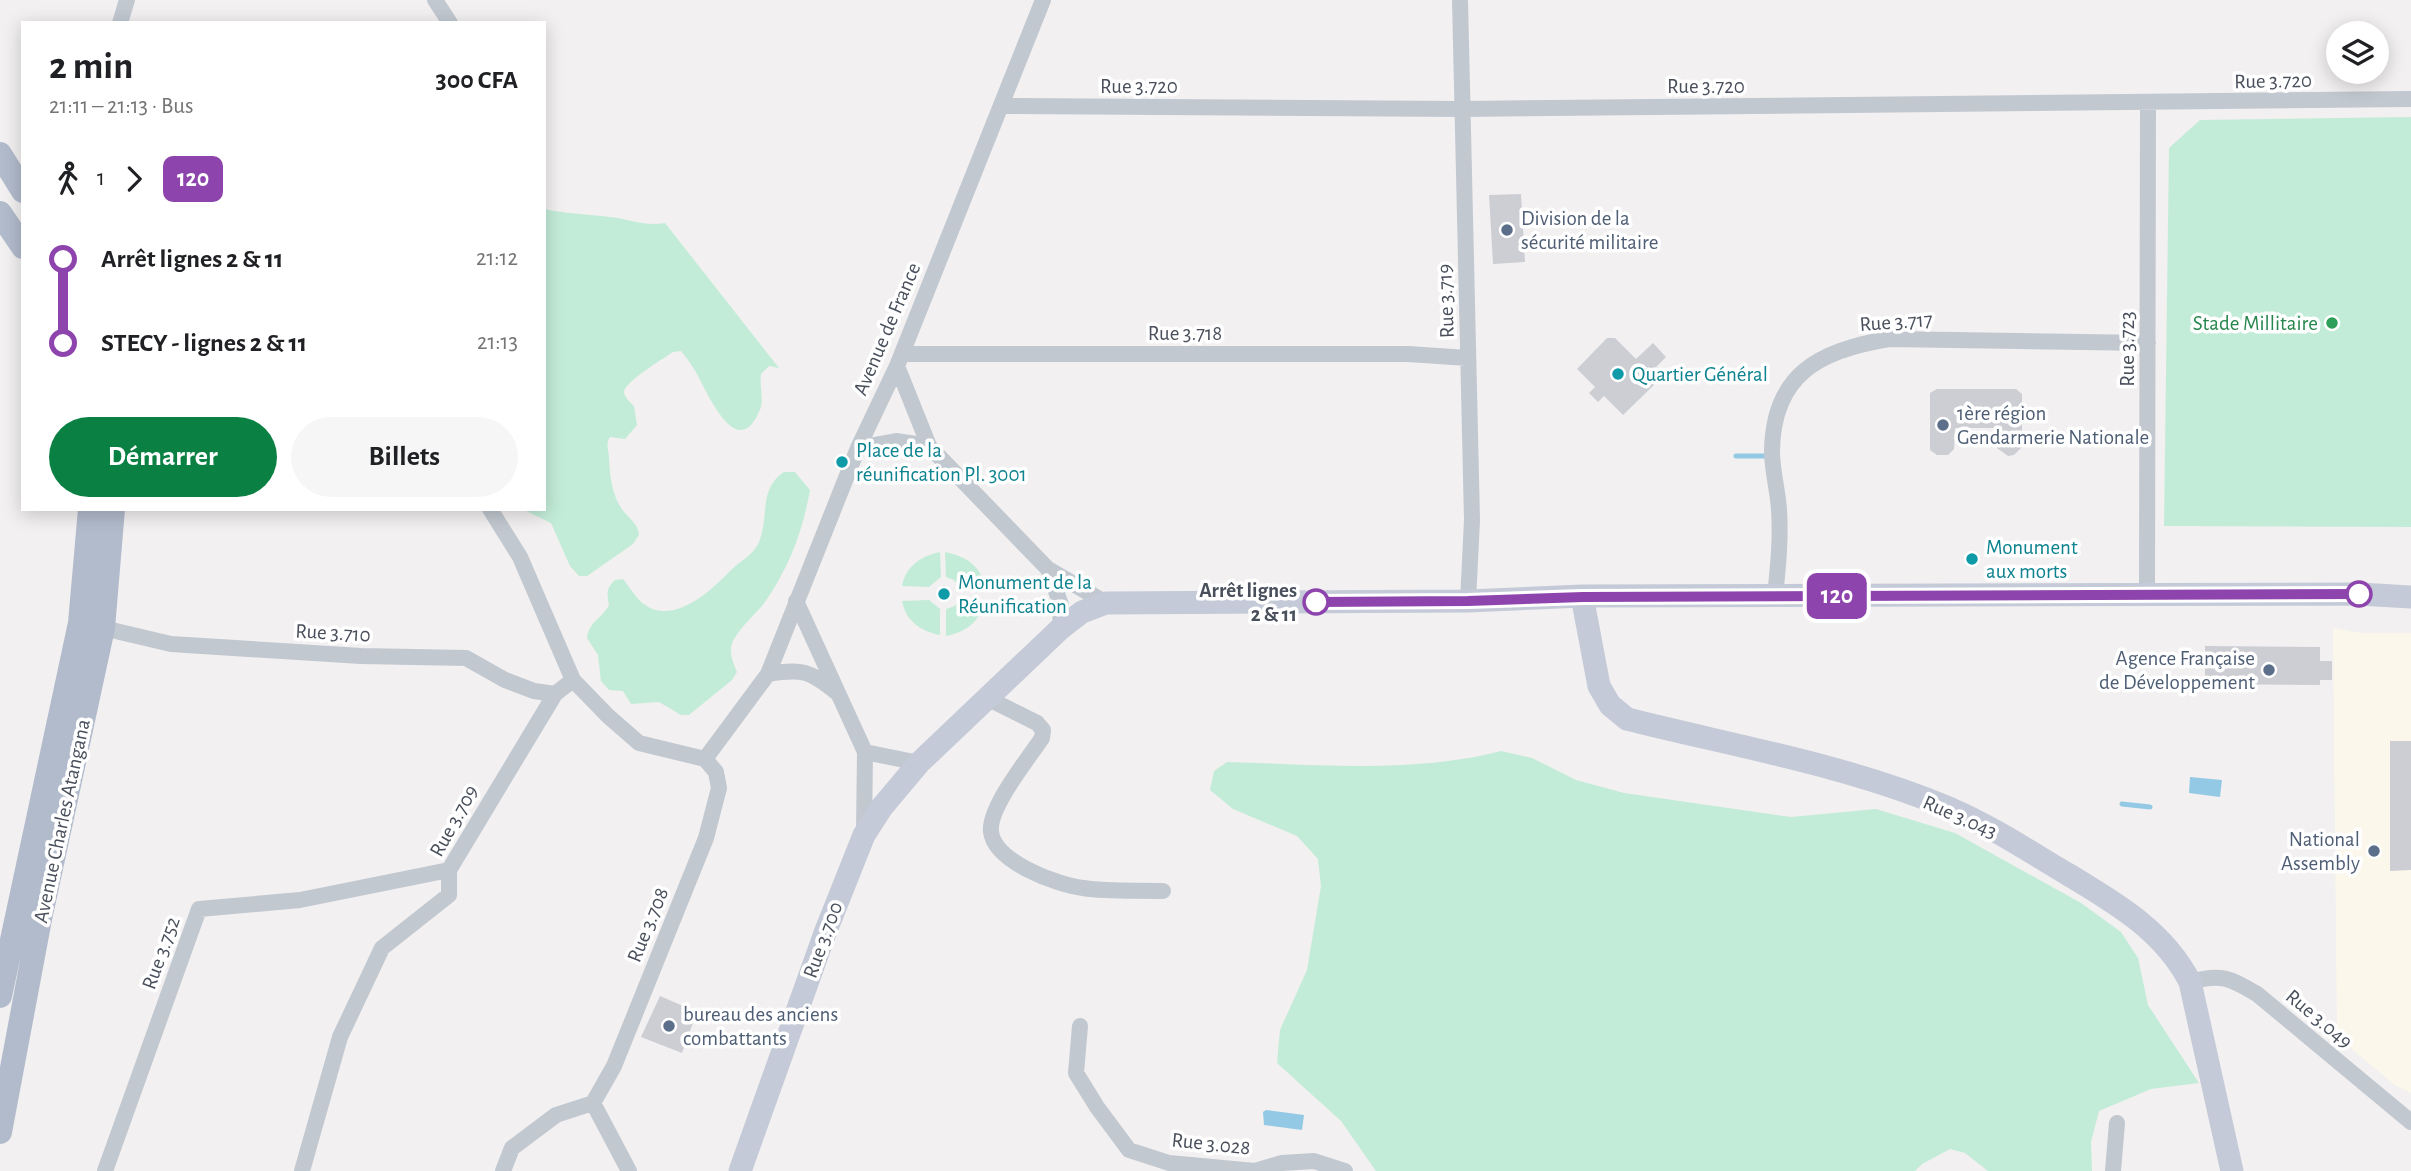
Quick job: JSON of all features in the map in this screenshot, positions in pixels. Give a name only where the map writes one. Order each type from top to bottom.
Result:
[{"type":"main road","points":[[0,154],[21,188]]},
{"type":"main road","points":[[0,175],[21,197]]},
{"type":"main road","points":[[0,214],[21,244]]},
{"type":"main road","name":"Avenue Charles Atangana","points":[[0,996],[80,623],[90,511]]},
{"type":"main road","name":"Avenue Charles Atangana","points":[[0,1132],[40,919],[103,628],[113,511]]},
{"type":"main road","points":[[1106,603],[1775,596],[2411,597]]},
{"type":"main road","name":"Rue 3.043","points":[[1583,597],[1599,686],[1610,705],[1627,719],[1861,777],[1949,808],[2026,849],[2146,925],[2179,961],[2190,982],[2232,1171]]},
{"type":"main road","name":"Rue 3.700","points":[[740,1171],[825,933],[864,835],[882,807],[919,763],[1060,629],[1082,612],[1106,603]]},
{"type":"street","points":[[121,21],[127,0]]},
{"type":"street","points":[[435,0],[449,21]]},
{"type":"street","name":"Avenue de France","points":[[705,759],[768,674],[858,448],[900,360],[1043,0]]},
{"type":"street","name":"Rue 3.719","points":[[1460,0],[1472,520],[1468,601]]},
{"type":"street","name":"Rue 3.720","points":[[1001,106],[1462,109],[2148,104],[2411,99]]},
{"type":"street","name":"Rue 3.723","points":[[2147,595],[2148,104]]},
{"type":"street","name":"Rue 3.717","points":[[1775,596],[1779,510],[1772,452],[1777,409],[1791,382],[1825,356],[1855,344],[1889,339],[2148,343]]},
{"type":"street","name":"Rue 3.718","points":[[900,360],[1408,354],[1468,358]]},
{"type":"street","points":[[900,360],[929,446],[1048,569],[1106,603]]},
{"type":"street","points":[[858,448],[896,441],[929,446]]},
{"type":"street","points":[[491,511],[520,557],[573,680],[639,743],[705,759]]},
{"type":"street","points":[[1048,569],[1061,605],[1060,629]]},
{"type":"street","points":[[796,601],[865,752],[864,835]]},
{"type":"street","name":"Rue 3.710","points":[[103,628],[171,644],[361,656],[466,658],[505,680],[534,691],[555,694]]},
{"type":"street","points":[[768,674],[806,671],[838,693]]},
{"type":"street","name":"Rue 3.709","points":[[302,1171],[340,1037],[382,948],[449,895],[449,870],[555,694],[573,680]]},
{"type":"street","points":[[987,698],[1038,723],[1042,730],[1042,738],[995,814],[991,832],[998,846],[1012,860],[1060,883],[1082,888],[1163,891]]},
{"type":"street","points":[[865,752],[919,763]]},
{"type":"street","name":"Rue 3.708","points":[[593,1104],[614,1066],[706,838],[719,788],[716,772],[705,759]]},
{"type":"street","name":"Rue 3.752","points":[[105,1171],[199,909],[300,900],[449,870]]},
{"type":"street","name":"Rue 3.049","points":[[2190,982],[2213,976],[2233,979],[2257,995],[2411,1122]]},
{"type":"street","name":"Rue 3.028","points":[[1080,1026],[1076,1073],[1129,1150],[1169,1163],[1255,1171],[1282,1163],[1314,1161],[1345,1171]]},
{"type":"street","points":[[503,1171],[512,1148],[556,1115],[593,1104],[629,1171]]},
{"type":"street","points":[[2113,1171],[2117,1123]]},
{"type":"shaded area","name":"National Assembly","points":[[2333,628],[2361,633],[2411,633],[2411,1093],[2395,1085],[2337,1037]]},
{"type":"green space","points":[[2411,117],[2411,527],[2164,526],[2169,148],[2200,120]]},
{"type":"green space","points":[[546,209],[645,223],[665,223],[779,368],[769,366],[761,374],[761,407],[750,426],[740,430],[722,417],[681,351],[673,352],[645,371],[630,383],[624,392],[634,406],[637,425],[625,439],[610,437],[608,443],[614,493],[624,512],[636,525],[639,535],[633,544],[587,576],[579,576],[570,566],[551,523],[526,511],[546,511]]},
{"type":"green space","points":[[784,472],[795,472],[810,490],[804,519],[789,560],[775,586],[733,641],[731,653],[737,672],[732,680],[689,715],[681,715],[659,702],[631,704],[623,691],[609,690],[601,681],[598,655],[587,638],[590,628],[609,605],[608,591],[612,583],[623,579],[640,601],[652,609],[664,611],[676,609],[701,597],[755,549],[763,530],[771,486]]},
{"type":"green space","points":[[940,552],[941,577],[929,587],[902,586],[915,563]]},
{"type":"green space","points":[[945,552],[959,556],[975,566],[984,585],[959,587],[954,580],[946,577]]},
{"type":"green space","points":[[959,599],[984,601],[979,615],[971,625],[946,636],[946,609],[955,606]]},
{"type":"green space","points":[[929,600],[940,609],[940,635],[915,624],[902,601]]},
{"type":"green space","points":[[1501,751],[1532,758],[1576,780],[1624,793],[1791,817],[1876,809],[1955,833],[2081,903],[2121,932],[2138,958],[2148,1005],[2199,1083],[2151,1089],[2099,1111],[2091,1142],[2092,1171],[1988,1171],[1965,1153],[1950,1149],[1922,1164],[1915,1171],[1376,1171],[1341,1121],[1277,1063],[1280,1030],[1307,970],[1321,886],[1318,859],[1297,836],[1233,809],[1210,790],[1214,771],[1227,762],[1399,765],[1434,763]]},
{"type":"water","points":[[2190,777],[2222,780],[2220,797],[2189,793]]},
{"type":"water","points":[[1266,1110],[1304,1115],[1302,1130],[1264,1125],[1263,1112]]},
{"type":"building","name":"Division de la sécurité militaire","points":[[1521,194],[1525,262],[1493,264],[1489,195]]},
{"type":"building","name":"Quartier Général","points":[[1607,338],[1615,338],[1636,359],[1653,343],[1666,357],[1653,370],[1657,377],[1654,385],[1623,415],[1604,396],[1598,402],[1589,393],[1595,387],[1577,369]]},
{"type":"building","name":"1ère région Gendarmerie Nationale","points":[[1937,389],[2016,389],[2022,394],[2022,447],[2014,455],[2008,456],[1997,448],[1998,428],[1955,428],[1954,449],[1948,455],[1937,455],[1930,450],[1930,393]]},
{"type":"building","name":"Agence Française de Développement","points":[[2205,646],[2320,647],[2320,661],[2332,661],[2332,680],[2320,680],[2320,685],[2205,684]]},
{"type":"building","points":[[2390,741],[2411,741],[2411,870],[2390,871]]},
{"type":"building","name":"bureau des anciens combattants","points":[[660,996],[697,1012],[682,1053],[641,1037]]},
{"type":"waterway","points":[[1736,456],[1765,456]]},
{"type":"waterway","points":[[2122,804],[2150,807]]},
{"type":"bus line","name":"120","points":[[1316,602],[1583,597],[2359,594]]},
{"type":"place","name":"Division de la sécurité militaire","points":[[1507,230]]},
{"type":"place","name":"Stade Millitaire","points":[[2332,323]]},
{"type":"place","name":"Quartier Général","points":[[1618,374]]},
{"type":"place","name":"1ère région Gendarmerie Nationale","points":[[1943,425]]},
{"type":"place","name":"Place de la réunification Pl. 3001","points":[[842,462]]},
{"type":"place","name":"Monument aux morts","points":[[1972,559]]},
{"type":"place","name":"Monument de la Réunification","points":[[944,594]]},
{"type":"place","name":"Arrêt lignes 2 & 11","points":[[1316,602]]},
{"type":"place","name":"Agence Française de Développement","points":[[2269,670]]},
{"type":"place","name":"National Assembly","points":[[2374,851]]},
{"type":"place","name":"bureau des anciens combattants","points":[[669,1026]]}]
